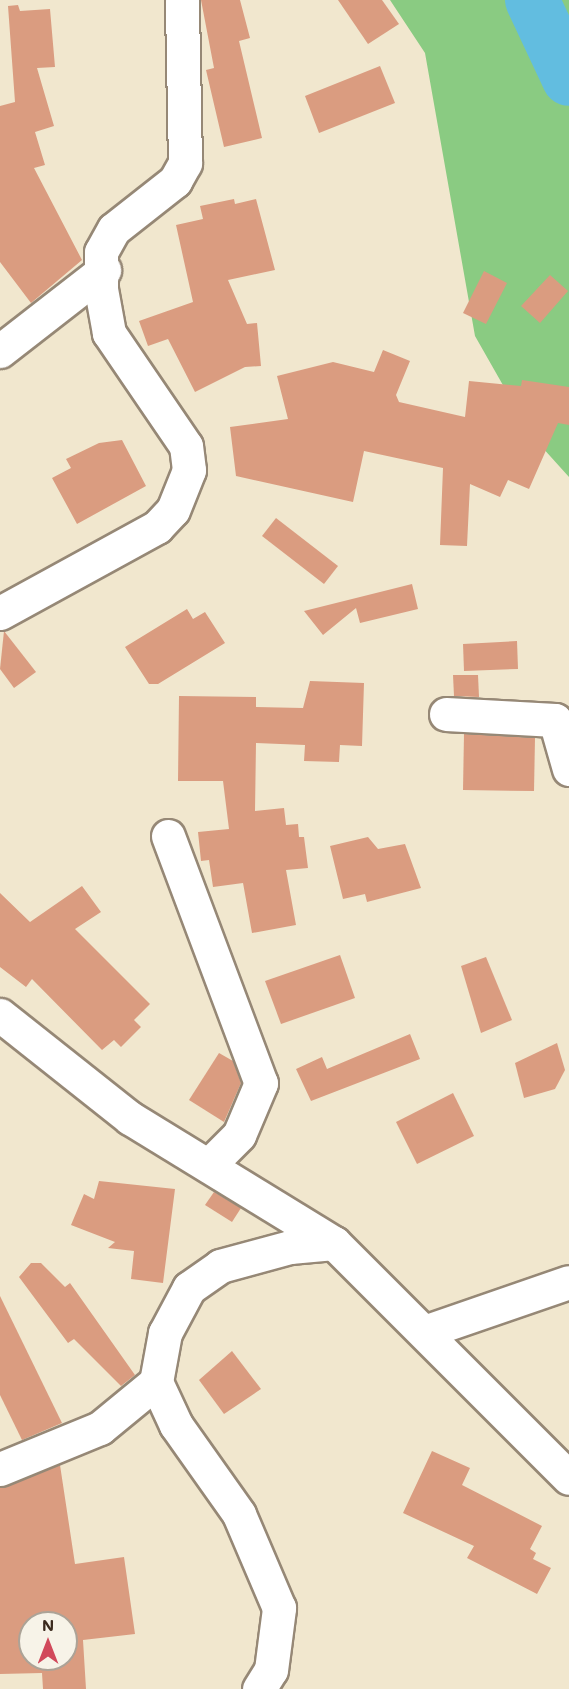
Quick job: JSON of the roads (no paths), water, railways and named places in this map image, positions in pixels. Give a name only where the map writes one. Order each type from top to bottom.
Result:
[{"type":"street","points":[[0,613],[157,527],[173,510],[189,470],[186,446],[109,333],[101,289],[104,270],[101,252],[114,229],[175,181],[185,163],[182,0]]},
{"type":"street","points":[[0,351],[104,270]]},
{"type":"street","points":[[446,714],[555,720],[569,769]]},
{"type":"street","points":[[168,836],[261,1083],[239,1136],[210,1164]]},
{"type":"street","points":[[0,1015],[130,1119],[210,1164],[334,1244],[569,1478]]},
{"type":"street","points":[[259,1689],[271,1670],[279,1608],[239,1514],[176,1425],[156,1382],[165,1334],[189,1288],[220,1266],[290,1247],[334,1244]]},
{"type":"street","points":[[424,1332],[569,1282]]},
{"type":"street","points":[[0,1469],[100,1428],[156,1382]]},
{"type":"waterway","points":[[532,0],[569,79]]}]
